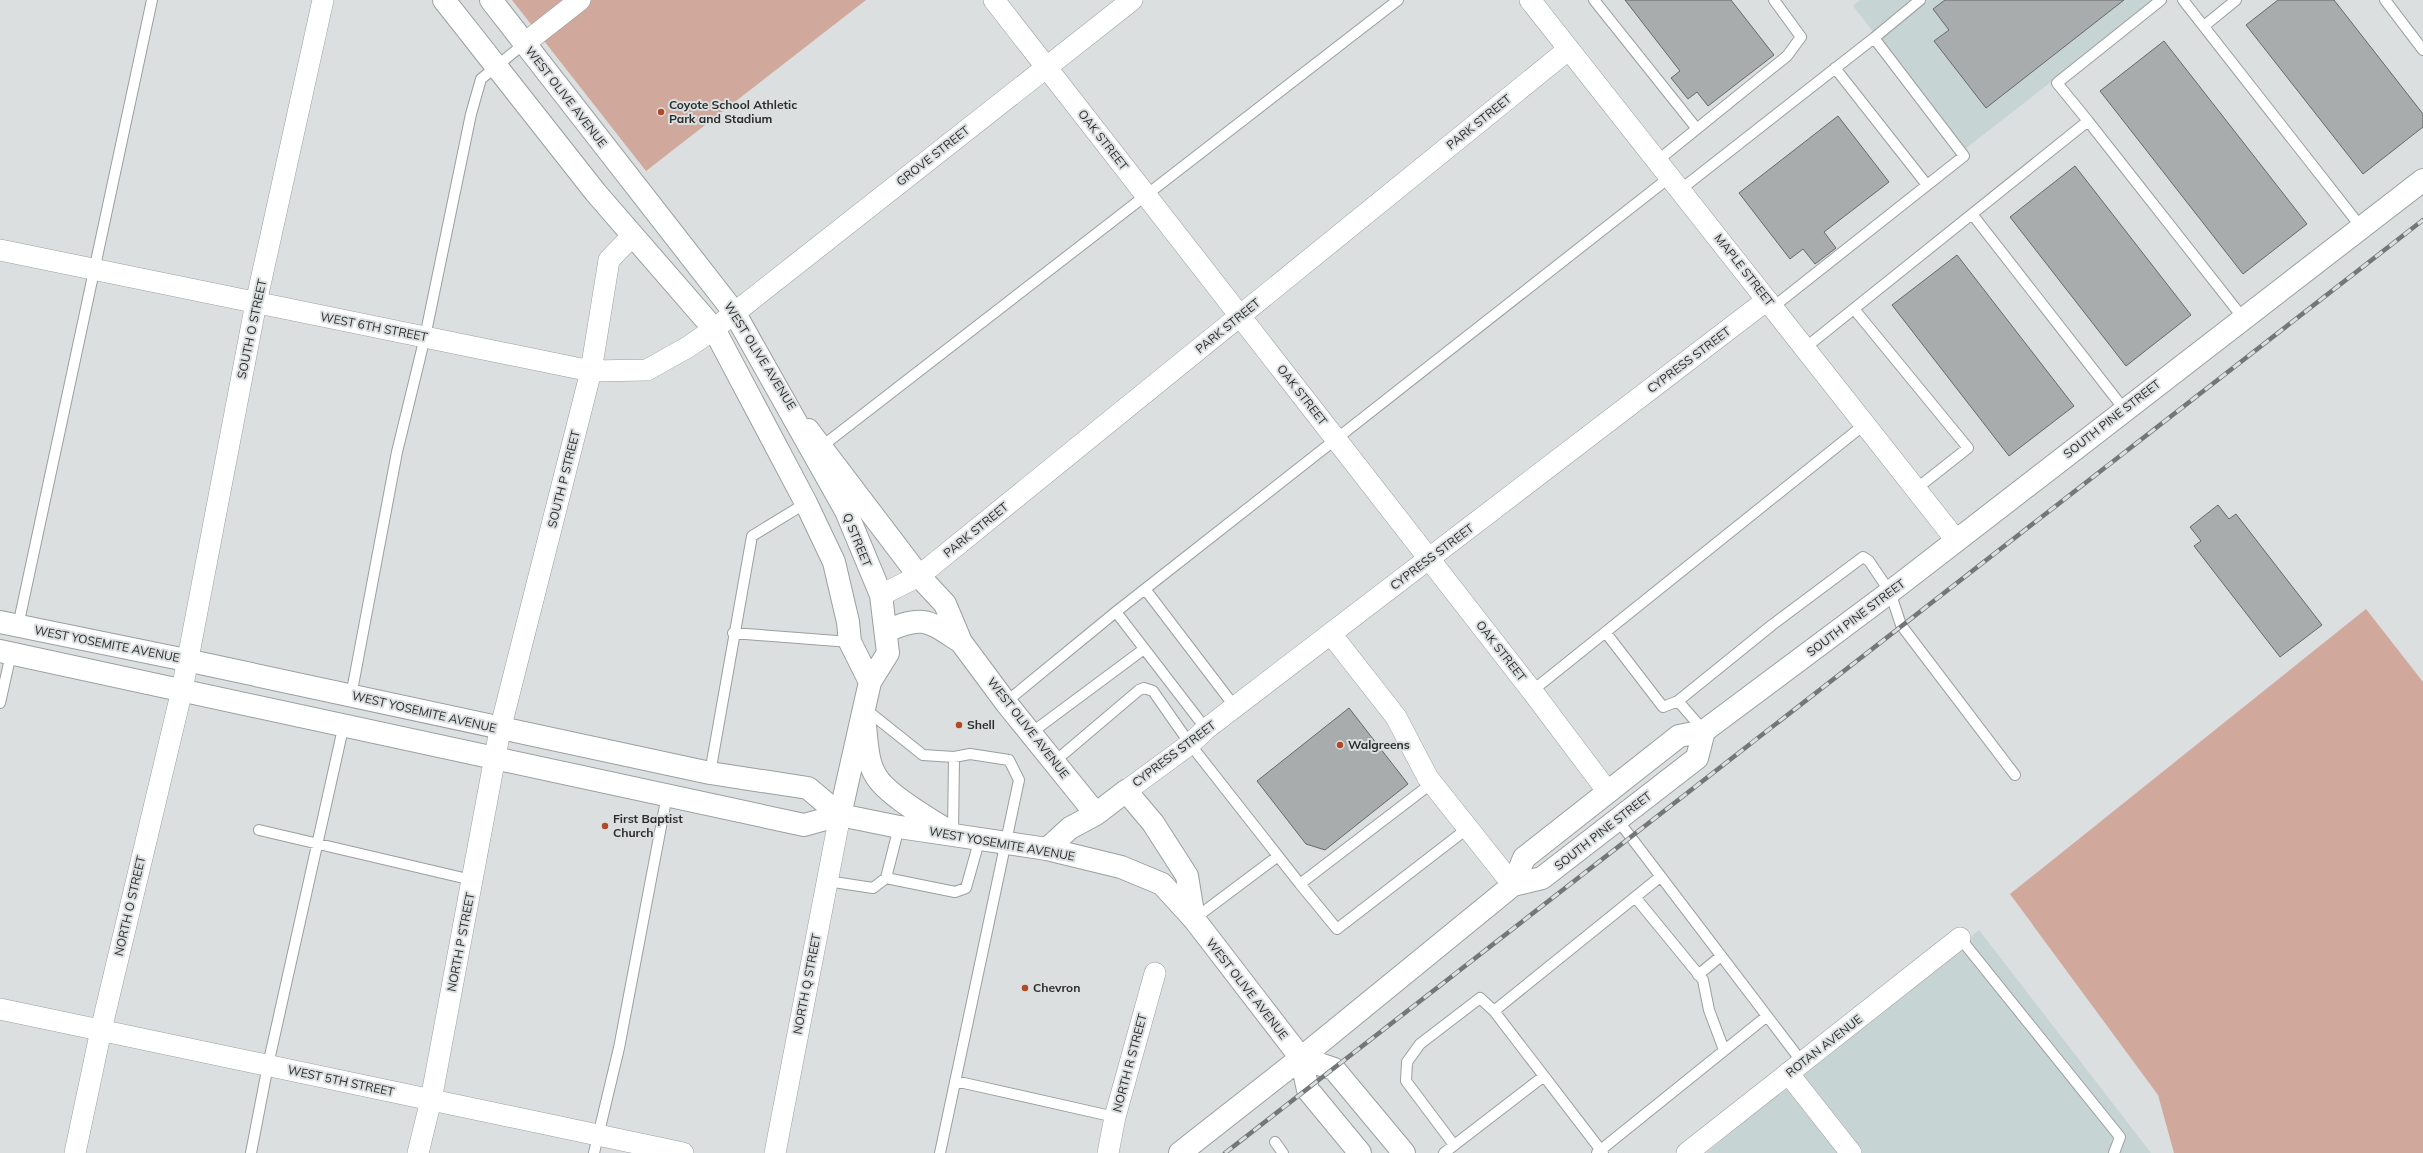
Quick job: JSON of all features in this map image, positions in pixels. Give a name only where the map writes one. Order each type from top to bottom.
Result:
[{"type":"main road","points":[[444,0],[596,193],[714,329],[806,503],[834,562],[848,622],[850,642],[870,682]]},
{"type":"main road","name":"WEST OLIVE AVENUE","points":[[491,0],[734,312],[787,404],[919,576],[945,604],[961,642],[1006,702],[1096,814]]},
{"type":"main road","name":"SOUTH PINE STREET","points":[[1180,1153],[1519,883],[1542,878],[1697,758],[1701,732],[1890,592],[2124,409],[2423,180]]},
{"type":"main road","name":"Q STREET","points":[[787,404],[846,511],[881,595],[886,630],[888,653],[870,682],[840,815]]},
{"type":"main road","points":[[806,503],[818,505],[850,558],[864,587],[881,595]]},
{"type":"main road","name":"WEST OLIVE AVENUE","points":[[886,630],[910,620],[924,622],[936,626],[961,642]]},
{"type":"main road","name":"WEST YOSEMITE AVENUE","points":[[9,624],[186,660],[500,730],[710,773],[808,788],[840,815]]},
{"type":"main road","name":"WEST YOSEMITE AVENUE","points":[[5,652],[344,724],[496,759],[804,825],[840,815],[899,827],[1047,849],[1120,867],[1162,884],[1194,919]]},
{"type":"main road","points":[[863,710],[868,753],[876,777],[907,805],[953,834]]},
{"type":"main road","points":[[1519,883],[1524,858],[1679,736],[1701,732]]},
{"type":"main road","points":[[1126,791],[1153,823],[1187,876],[1194,919]]},
{"type":"main road","name":"CYPRESS STREET","points":[[1047,849],[1070,828],[1096,814],[1126,791]]},
{"type":"main road","name":"WEST OLIVE AVENUE","points":[[1194,919],[1300,1058]]},
{"type":"main road","points":[[1300,1058],[1308,1090],[1360,1153]]},
{"type":"main road","points":[[1300,1058],[1334,1069],[1404,1153]]},
{"type":"street","name":"SOUTH O STREET","points":[[186,660],[256,303],[323,0]]},
{"type":"street","points":[[525,43],[580,0]]},
{"type":"street","name":"OAK STREET","points":[[994,0],[1336,439],[1608,792]]},
{"type":"street","name":"GROVE STREET","points":[[734,312],[1132,0]]},
{"type":"street","name":"MAPLE STREET","points":[[1530,0],[1956,540]]},
{"type":"street","name":"PARK STREET","points":[[881,595],[919,576],[1569,49]]},
{"type":"street","name":"SOUTH P STREET","points":[[500,730],[591,371],[609,260],[633,236]]},
{"type":"street","name":"WEST 6TH STREET","points":[[0,250],[591,371],[647,370],[688,347],[714,329],[734,312]]},
{"type":"street","name":"CYPRESS STREET","points":[[1126,791],[1190,744],[1206,729],[1429,559],[1770,304]]},
{"type":"street","points":[[1331,634],[1396,717],[1432,783],[1468,828],[1519,883]]},
{"type":"street","name":"NORTH O STREET","points":[[75,1153],[101,1030],[182,690],[186,660]]},
{"type":"street","name":"NORTH P STREET","points":[[418,1153],[431,1100],[496,759],[500,730]]},
{"type":"street","name":"NORTH Q STREET","points":[[775,1153],[840,815]]},
{"type":"street","name":"ROTAN AVENUE","points":[[1687,1153],[1960,938]]},
{"type":"street","name":"NORTH R STREET","points":[[1108,1153],[1115,1117],[1155,973]]},
{"type":"street","name":"WEST 5TH STREET","points":[[0,1009],[431,1100],[595,1144],[683,1153]]},
{"type":"street","points":[[1795,1068],[1851,1153]]},
{"type":"lane","points":[[9,624],[93,269],[152,0]]},
{"type":"lane","points":[[821,447],[1398,0]]},
{"type":"lane","points":[[1594,0],[1697,129]]},
{"type":"lane","points":[[1657,161],[1787,56],[1801,37],[1774,0]]},
{"type":"lane","points":[[1006,702],[1116,612],[1336,439],[1675,183],[1835,68],[1920,0]]},
{"type":"lane","points":[[2161,0],[2057,82],[2243,318]]},
{"type":"lane","points":[[2183,0],[2361,227]]},
{"type":"lane","points":[[2204,26],[2236,0]]},
{"type":"lane","points":[[2385,0],[2423,50]]},
{"type":"lane","points":[[1770,304],[1927,186],[1964,156],[1874,38]]},
{"type":"lane","points":[[351,696],[397,452],[425,337],[471,114],[481,79],[525,43]]},
{"type":"lane","points":[[1835,68],[1927,186]]},
{"type":"lane","points":[[1805,348],[2088,121]]},
{"type":"lane","points":[[1972,214],[2124,409]]},
{"type":"lane","points":[[1854,309],[1968,448],[1916,489]]},
{"type":"lane","points":[[1532,692],[1865,424]]},
{"type":"lane","points":[[710,773],[733,633],[752,536],[806,503]]},
{"type":"lane","points":[[1606,633],[1663,707],[1678,701],[1772,625],[1863,557],[1869,561],[1890,592],[1901,625],[2015,774]]},
{"type":"lane","points":[[1145,589],[1235,707]]},
{"type":"lane","points":[[1116,612],[1206,729]]},
{"type":"lane","points":[[733,633],[850,642]]},
{"type":"lane","points":[[1031,733],[1144,649]]},
{"type":"lane","points":[[0,703],[5,652]]},
{"type":"lane","points":[[1054,762],[1144,688],[1153,691],[1190,744],[1337,929],[1468,828]]},
{"type":"lane","points":[[1678,701],[1701,732]]},
{"type":"lane","points":[[863,710],[923,755],[954,757],[970,754],[1010,760],[1019,780],[940,1153]]},
{"type":"lane","points":[[251,1153],[268,1065],[344,724]]},
{"type":"lane","points":[[953,834],[954,757]]},
{"type":"lane","points":[[1300,884],[1432,783]]},
{"type":"lane","points":[[595,1144],[619,1048],[667,795]]},
{"type":"lane","points":[[1618,819],[1660,877],[1767,1016],[1795,1068]]},
{"type":"lane","points":[[827,881],[873,888],[886,878],[899,827]]},
{"type":"lane","points":[[259,830],[472,880]]},
{"type":"lane","points":[[886,878],[955,892],[966,888],[980,838]]},
{"type":"lane","points":[[1194,919],[1278,856]]},
{"type":"lane","points":[[1494,1011],[1660,877]]},
{"type":"lane","points":[[1635,898],[1703,980],[1709,1010],[1724,1050]]},
{"type":"lane","points":[[1960,938],[2120,1137],[2114,1153]]},
{"type":"lane","points":[[1698,975],[1721,956]]},
{"type":"lane","points":[[1454,1145],[1406,1081],[1407,1062],[1420,1044],[1480,998],[1494,1011],[1600,1152],[1767,1016]]},
{"type":"lane","points":[[1444,1153],[1544,1076]]},
{"type":"lane","points":[[955,1081],[1115,1117]]},
{"type":"lane","points":[[1275,1142],[1283,1153]]},
{"type":"shaded area","name":"Coyote School Athletic Park and Stadium","points":[[512,0],[866,0],[646,171]]},
{"type":"shaded area","points":[[1860,0],[2156,0],[1965,149],[1853,6]]},
{"type":"shaded area","points":[[2366,609],[2423,682],[2423,1153],[2174,1153],[2158,1095],[2010,894]]},
{"type":"shaded area","points":[[1979,930],[2151,1153],[1706,1153]]},
{"type":"building","points":[[1625,0],[1731,0],[1774,55],[1708,106],[1697,92],[1688,99],[1671,78],[1680,71]]},
{"type":"building","points":[[1945,0],[2124,0],[1986,108],[1934,41],[1949,30],[1933,9]]},
{"type":"building","points":[[2278,0],[2334,0],[2423,114],[2423,127],[2363,174],[2246,25]]},
{"type":"building","points":[[2164,41],[2307,224],[2243,274],[2100,91]]},
{"type":"building","points":[[1838,116],[1889,182],[1824,232],[1836,248],[1815,264],[1803,249],[1790,259],[1739,193]]},
{"type":"building","points":[[2075,166],[2191,315],[2126,366],[2010,217]]},
{"type":"building","points":[[1957,255],[2074,406],[2009,456],[1892,305]]},
{"type":"building","points":[[2218,505],[2229,519],[2236,514],[2322,625],[2280,657],[2194,546],[2201,541],[2190,527]]},
{"type":"building","name":"Walgreens","points":[[1349,708],[1408,784],[1325,850],[1306,844],[1257,781]]},
{"type":"railway","points":[[1225,1153],[2423,220]]},
{"type":"place","name":"Coyote School Athletic Park and Stadium","points":[[661,112]]},
{"type":"place","name":"Shell","points":[[959,725]]},
{"type":"place","name":"Walgreens","points":[[1340,745]]},
{"type":"place","name":"First Baptist Church","points":[[605,826]]},
{"type":"place","name":"Chevron","points":[[1025,988]]}]
